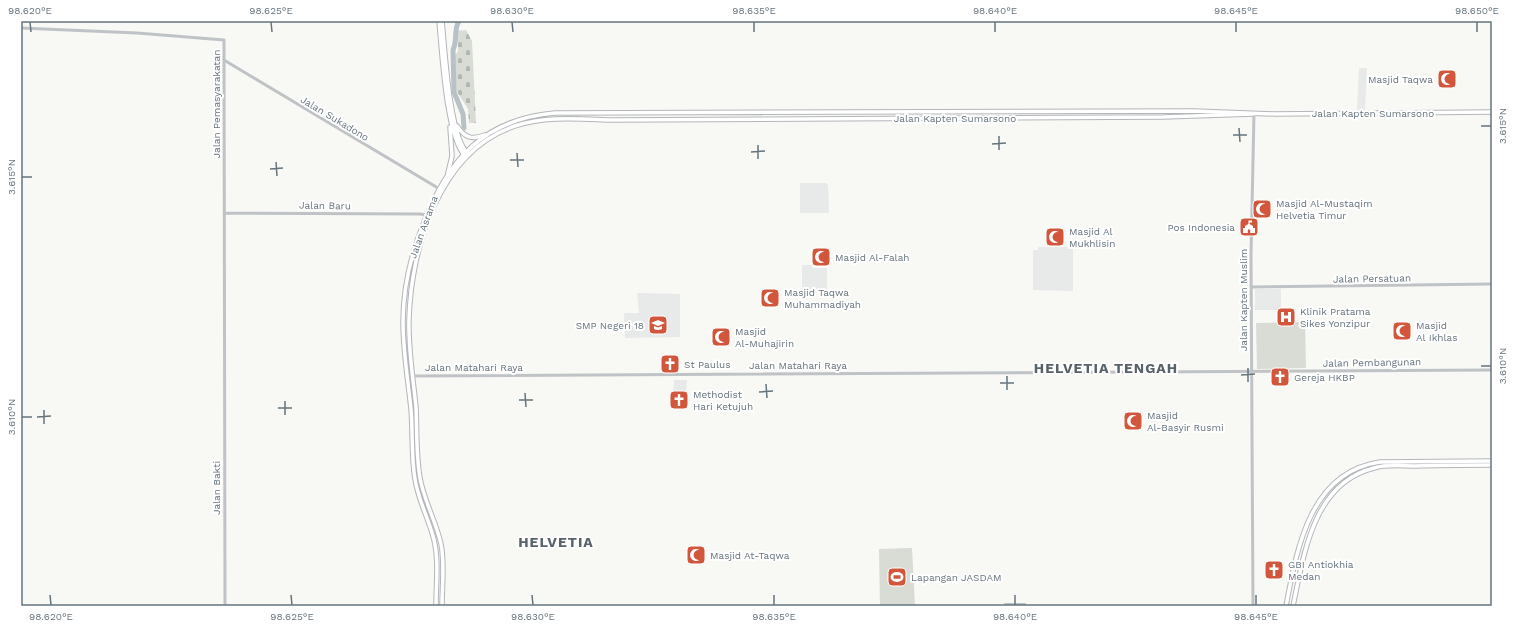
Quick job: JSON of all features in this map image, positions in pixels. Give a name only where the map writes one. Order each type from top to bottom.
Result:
[{"type":"main road","points":[[439,21],[450,118],[452,156],[448,173]]},
{"type":"main road","points":[[442,21],[455,121],[464,153]]},
{"type":"main road","points":[[934,111],[934,118]]},
{"type":"main road","name":"Jalan Kapten Sumarsono","points":[[657,113],[934,111],[1194,111],[1254,113]]},
{"type":"main road","name":"Jalan Kapten Sumarsono","points":[[655,119],[934,118],[1163,116],[1254,113],[1492,112]]},
{"type":"main road","name":"Jalan Asrama","points":[[436,606],[435,546],[420,498],[413,466],[412,426],[403,322],[408,272],[423,214],[448,173],[464,153],[487,135],[506,124],[545,114],[657,113]]},
{"type":"main road","points":[[450,118],[455,138],[464,153],[468,156]]},
{"type":"main road","name":"Jalan Asrama","points":[[442,606],[441,545],[420,478],[408,322],[411,282],[419,245],[447,180],[468,156],[490,137],[514,126],[546,119],[655,119]]},
{"type":"main road","points":[[455,121],[461,131],[470,138],[477,138],[487,135]]},
{"type":"main road","points":[[423,214],[431,217]]},
{"type":"main road","points":[[1286,606],[1291,578],[1311,513],[1326,490],[1340,479],[1362,466],[1380,462],[1492,461]]},
{"type":"main road","points":[[1293,606],[1310,535],[1316,519],[1327,499],[1343,483],[1366,470],[1385,466],[1492,465]]},
{"type":"street","name":"Jalan Pemasyarakatan","points":[[21,28],[137,33],[224,40],[225,371]]},
{"type":"street","name":"Jalan Sukadono","points":[[224,60],[438,188]]},
{"type":"street","name":"Jalan Kapten Muslim","points":[[1253,606],[1251,371],[1254,113]]},
{"type":"street","name":"Jalan Baru","points":[[224,213],[423,214]]},
{"type":"street","name":"Jalan Persatuan","points":[[1252,287],[1492,284]]},
{"type":"street","name":"Jalan Pembangunan","points":[[1134,371],[1492,370]]},
{"type":"street","name":"Jalan Bakti","points":[[225,371],[225,606]]},
{"type":"street","name":"Jalan Matahari Raya","points":[[413,376],[1134,371]]},
{"type":"shaded area","points":[[1359,68],[1367,68],[1365,110],[1357,110]]},
{"type":"shaded area","points":[[800,183],[826,183],[828,185],[829,213],[800,213]]},
{"type":"shaded area","points":[[1038,247],[1073,247],[1073,291],[1033,290],[1033,250],[1038,250]]},
{"type":"shaded area","points":[[802,265],[812,265],[812,268],[827,268],[827,289],[802,289]]},
{"type":"shaded area","points":[[1255,289],[1281,289],[1281,310],[1255,310]]},
{"type":"shaded area","name":"SMP Negeri 18","points":[[637,293],[680,294],[680,337],[625,338],[624,313],[639,313]]},
{"type":"shaded area","points":[[674,380],[687,380],[686,398],[673,397]]},
{"type":"green space","points":[[466,30],[472,41],[476,123],[469,123],[468,109],[456,90],[455,56],[458,51],[458,31]]},
{"type":"green space","points":[[1305,322],[1306,368],[1257,369],[1256,323]]},
{"type":"green space","name":"Lapangan JASDAM","points":[[912,548],[915,606],[880,606],[879,549]]},
{"type":"water","points":[[1004,603],[1026,603],[1026,606],[1005,606]]},
{"type":"waterway","points":[[459,21],[456,28],[453,50],[454,92],[463,114],[464,128]]},
{"type":"place","name":"Masjid Taqwa","points":[[1447,79]]},
{"type":"place","name":"Masjid Al-Mustaqim Helvetia Timur","points":[[1262,209]]},
{"type":"place","name":"Pos Indonesia","points":[[1249,227]]},
{"type":"place","name":"Masjid Al Mukhlisin","points":[[1055,237]]},
{"type":"place","name":"Masjid Al-Falah","points":[[821,257]]},
{"type":"place","name":"Masjid Taqwa Muhammadiyah","points":[[770,298]]},
{"type":"place","name":"Klinik Pratama Sikes Yonzipur","points":[[1286,317]]},
{"type":"place","name":"SMP Negeri 18","points":[[658,325]]},
{"type":"place","name":"Masjid Al Ikhlas","points":[[1402,331]]},
{"type":"place","name":"Masjid Al-Muhajirin","points":[[721,337]]},
{"type":"place","name":"St Paulus","points":[[670,364]]},
{"type":"place","name":"Gereja HKBP","points":[[1280,377]]},
{"type":"place","name":"Methodist Hari Ketujuh","points":[[679,400]]},
{"type":"place","name":"Masjid Al-Basyir Rusmi","points":[[1133,421]]},
{"type":"place","name":"Masjid At-Taqwa","points":[[696,555]]},
{"type":"place","name":"GBI Antiokhia Medan","points":[[1274,570]]},
{"type":"place","name":"Lapangan JASDAM","points":[[897,577]]},
{"type":"district","name":"HELVETIA TENGAH","points":[[1106,368]]},
{"type":"district","name":"HELVETIA","points":[[556,542]]}]
